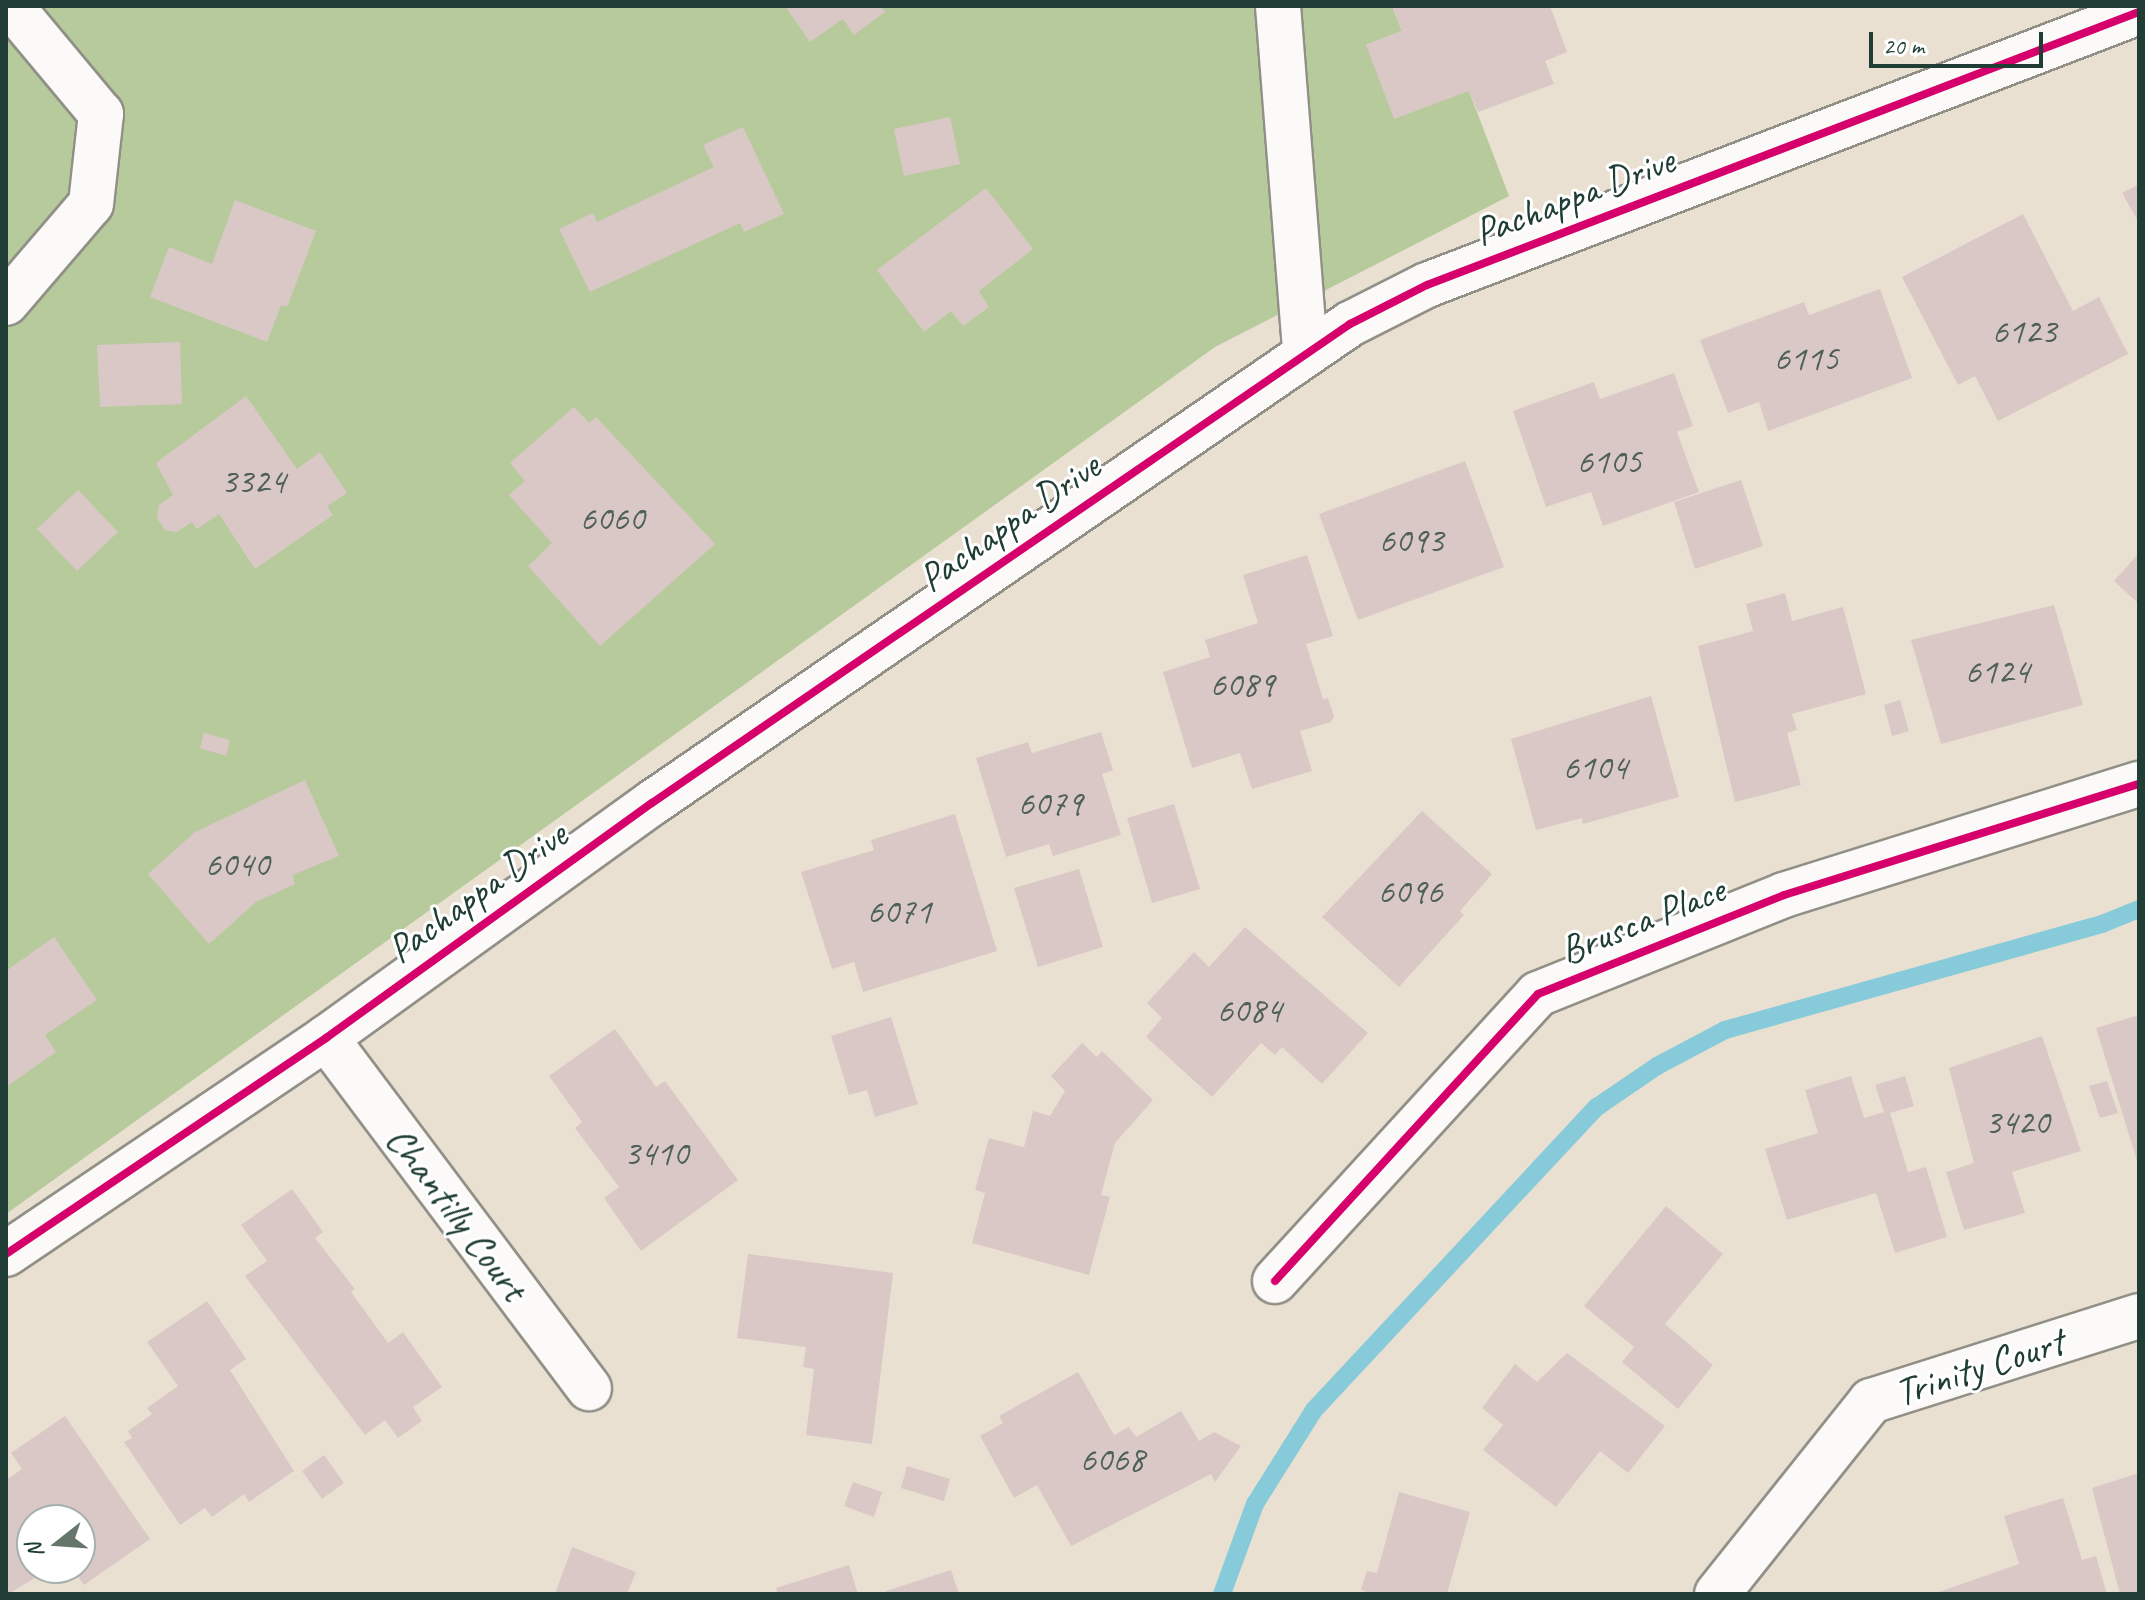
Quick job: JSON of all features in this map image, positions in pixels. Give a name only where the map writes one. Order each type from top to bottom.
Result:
[{"type":"street","points":[[6,303],[91,204],[101,114],[11,6]]},
{"type":"street","points":[[1278,6],[1305,351]]},
{"type":"street","name":"Pachappa Drive","points":[[6,1254],[326,1038],[652,803],[1305,351],[1427,285],[2139,12]]},
{"type":"street","name":"Brusca Place","points":[[1275,1281],[1538,994],[1784,895],[2139,784]]},
{"type":"street","name":"Chantilly Court","points":[[326,1038],[589,1388]]},
{"type":"street","name":"Trinity Court","points":[[1717,1594],[1871,1401],[2139,1316]]},
{"type":"green space","points":[[6,6],[1392,6],[1402,31],[1366,45],[1469,91],[1509,196],[1215,347],[6,1214]]},
{"type":"building","points":[[785,6],[881,6],[885,12],[854,35],[843,19],[810,42]]},
{"type":"building","points":[[1392,6],[1550,6],[1567,52],[1545,61],[1554,84],[1478,112],[1469,91],[1394,119],[1366,45],[1402,31]]},
{"type":"building","points":[[950,117],[960,164],[904,176],[894,129]]},
{"type":"building","points":[[743,127],[784,214],[744,232],[740,223],[590,292],[559,229],[593,213],[597,222],[714,167],[703,145]]},
{"type":"building","points":[[2139,184],[2139,223],[2122,193]]},
{"type":"building","points":[[986,188],[1033,249],[979,291],[989,307],[963,326],[951,311],[924,332],[877,270]]},
{"type":"building","points":[[235,200],[316,231],[287,307],[281,305],[267,342],[150,297],[169,247],[212,264]]},
{"type":"building","points":[[2023,214],[2073,311],[2099,297],[2128,354],[1998,421],[1975,376],[1958,385],[1902,277]]},
{"type":"building","points":[[1880,289],[1912,378],[1768,431],[1759,402],[1728,413],[1700,340],[1804,302],[1809,315]]},
{"type":"building","points":[[180,342],[182,404],[100,407],[97,345]]},
{"type":"building","points":[[1674,373],[1693,426],[1677,432],[1699,492],[1603,526],[1591,492],[1546,507],[1513,411],[1594,382],[1600,399]]},
{"type":"building","points":[[246,396],[297,469],[320,452],[347,493],[327,506],[333,515],[255,569],[219,514],[197,529],[192,522],[177,532],[165,530],[157,518],[159,505],[173,495],[156,463]]},
{"type":"building","points":[[574,407],[589,423],[596,417],[715,544],[600,646],[528,566],[552,543],[509,495],[525,481],[510,463]]},
{"type":"building","points":[[1465,461],[1504,567],[1358,620],[1319,514]]},
{"type":"building","points":[[1741,480],[1763,546],[1695,569],[1674,502]]},
{"type":"building","points":[[78,490],[118,532],[77,571],[37,529]]},
{"type":"building","points":[[2139,553],[2139,604],[2114,581]]},
{"type":"building","points":[[1307,555],[1333,636],[1306,644],[1323,699],[1328,698],[1334,716],[1331,722],[1300,731],[1312,771],[1252,789],[1240,753],[1192,768],[1163,672],[1210,657],[1205,640],[1258,623],[1243,575]]},
{"type":"building","points":[[1785,593],[1792,621],[1843,607],[1866,694],[1792,714],[1797,730],[1787,733],[1801,785],[1735,802],[1698,646],[1753,631],[1746,604]]},
{"type":"building","points":[[2054,605],[2083,705],[1941,744],[1911,640]]},
{"type":"building","points":[[1651,696],[1679,797],[1583,824],[1582,818],[1536,830],[1511,739]]},
{"type":"building","points":[[1900,700],[1909,731],[1892,736],[1884,705]]},
{"type":"building","points":[[1101,732],[1113,770],[1102,774],[1121,835],[1053,856],[1049,844],[1006,857],[976,758],[1028,742],[1032,753]]},
{"type":"building","points":[[204,733],[230,740],[226,756],[200,748]]},
{"type":"building","points":[[305,780],[339,856],[292,875],[295,884],[256,902],[209,944],[148,874],[195,832]]},
{"type":"building","points":[[1174,804],[1200,889],[1152,903],[1127,818]]},
{"type":"building","points":[[1422,811],[1492,874],[1460,911],[1464,915],[1399,987],[1322,917]]},
{"type":"building","points":[[955,814],[997,951],[863,992],[854,962],[832,969],[801,872],[874,850],[871,840]]},
{"type":"building","points":[[1079,869],[1103,947],[1038,967],[1014,888]]},
{"type":"building","points":[[1245,927],[1368,1033],[1322,1084],[1282,1047],[1275,1055],[1261,1043],[1212,1097],[1146,1037],[1162,1018],[1147,1003],[1194,952],[1209,967]]},
{"type":"building","points":[[54,937],[97,1000],[45,1035],[56,1052],[6,1087],[6,971]]},
{"type":"building","points":[[2139,1015],[2139,1164],[2138,1164],[2096,1028]]},
{"type":"building","points":[[891,1017],[918,1104],[875,1117],[867,1090],[849,1095],[831,1036]]},
{"type":"building","points":[[615,1029],[656,1087],[665,1081],[738,1180],[641,1251],[604,1198],[619,1187],[575,1128],[582,1122],[549,1076]]},
{"type":"building","points":[[2042,1036],[2081,1151],[2012,1172],[2025,1213],[1964,1230],[1946,1172],[1974,1163],[1949,1068]]},
{"type":"building","points":[[1082,1043],[1097,1057],[1102,1051],[1153,1100],[1115,1143],[1101,1195],[1110,1197],[1089,1275],[972,1243],[985,1193],[975,1190],[989,1138],[1024,1147],[1033,1111],[1050,1116],[1065,1091],[1051,1076]]},
{"type":"building","points":[[1851,1076],[1864,1118],[1884,1112],[1875,1085],[1905,1076],[1914,1106],[1890,1113],[1908,1172],[1926,1167],[1947,1237],[1895,1253],[1876,1193],[1787,1220],[1765,1149],[1818,1133],[1805,1090]]},
{"type":"building","points":[[2107,1081],[2118,1113],[2100,1118],[2089,1086]]},
{"type":"building","points":[[292,1189],[323,1232],[315,1238],[355,1289],[351,1292],[388,1343],[403,1332],[442,1387],[413,1407],[422,1421],[398,1438],[385,1420],[365,1435],[245,1276],[267,1261],[241,1225]]},
{"type":"building","points":[[1666,1206],[1723,1254],[1665,1324],[1713,1365],[1678,1409],[1622,1362],[1634,1347],[1584,1306]]},
{"type":"building","points":[[748,1254],[893,1273],[872,1444],[806,1435],[814,1369],[803,1367],[806,1347],[737,1338]]},
{"type":"building","points":[[207,1301],[246,1359],[230,1370],[294,1471],[249,1502],[244,1494],[212,1517],[205,1508],[180,1525],[124,1442],[132,1438],[128,1431],[152,1414],[147,1408],[178,1386],[147,1342]]},
{"type":"building","points":[[1567,1353],[1665,1426],[1628,1473],[1600,1451],[1556,1507],[1483,1450],[1503,1425],[1482,1408],[1515,1364],[1537,1382]]},
{"type":"building","points":[[1078,1372],[1114,1435],[1129,1427],[1136,1437],[1181,1411],[1199,1441],[1214,1432],[1241,1446],[1215,1482],[1211,1474],[1071,1546],[1037,1485],[1014,1498],[980,1436],[1003,1423],[999,1416]]},
{"type":"building","points":[[65,1416],[150,1539],[96,1577],[96,1504],[16,1504],[16,1584],[25,1584],[8,1594],[6,1480],[22,1469],[11,1453]]},
{"type":"building","points":[[324,1455],[344,1483],[322,1499],[302,1471]]},
{"type":"building","points":[[907,1466],[950,1479],[944,1501],[901,1488]]},
{"type":"building","points":[[2139,1473],[2139,1594],[2120,1594],[2092,1488]]},
{"type":"building","points":[[853,1482],[882,1492],[874,1517],[844,1506]]},
{"type":"building","points":[[1399,1492],[1470,1512],[1447,1594],[1369,1594],[1361,1589],[1367,1571],[1377,1573]]},
{"type":"building","points":[[2063,1498],[2082,1560],[2096,1556],[2107,1594],[1933,1594],[2019,1564],[2004,1516]]},
{"type":"building","points":[[572,1547],[636,1572],[627,1594],[555,1594]]},
{"type":"building","points":[[849,1565],[858,1594],[778,1594],[776,1588]]},
{"type":"building","points":[[951,1570],[959,1594],[886,1594],[886,1591]]},
{"type":"waterway","points":[[1222,1594],[1255,1504],[1314,1410],[1597,1107],[1657,1066],[1725,1030],[2102,924],[2139,909]]},
{"type":"cycle path","points":[[6,1254],[326,1038],[652,803],[1350,324],[1427,285],[2139,12]]},
{"type":"cycle path","points":[[1275,1281],[1538,994],[1784,895],[2139,784]]}]
